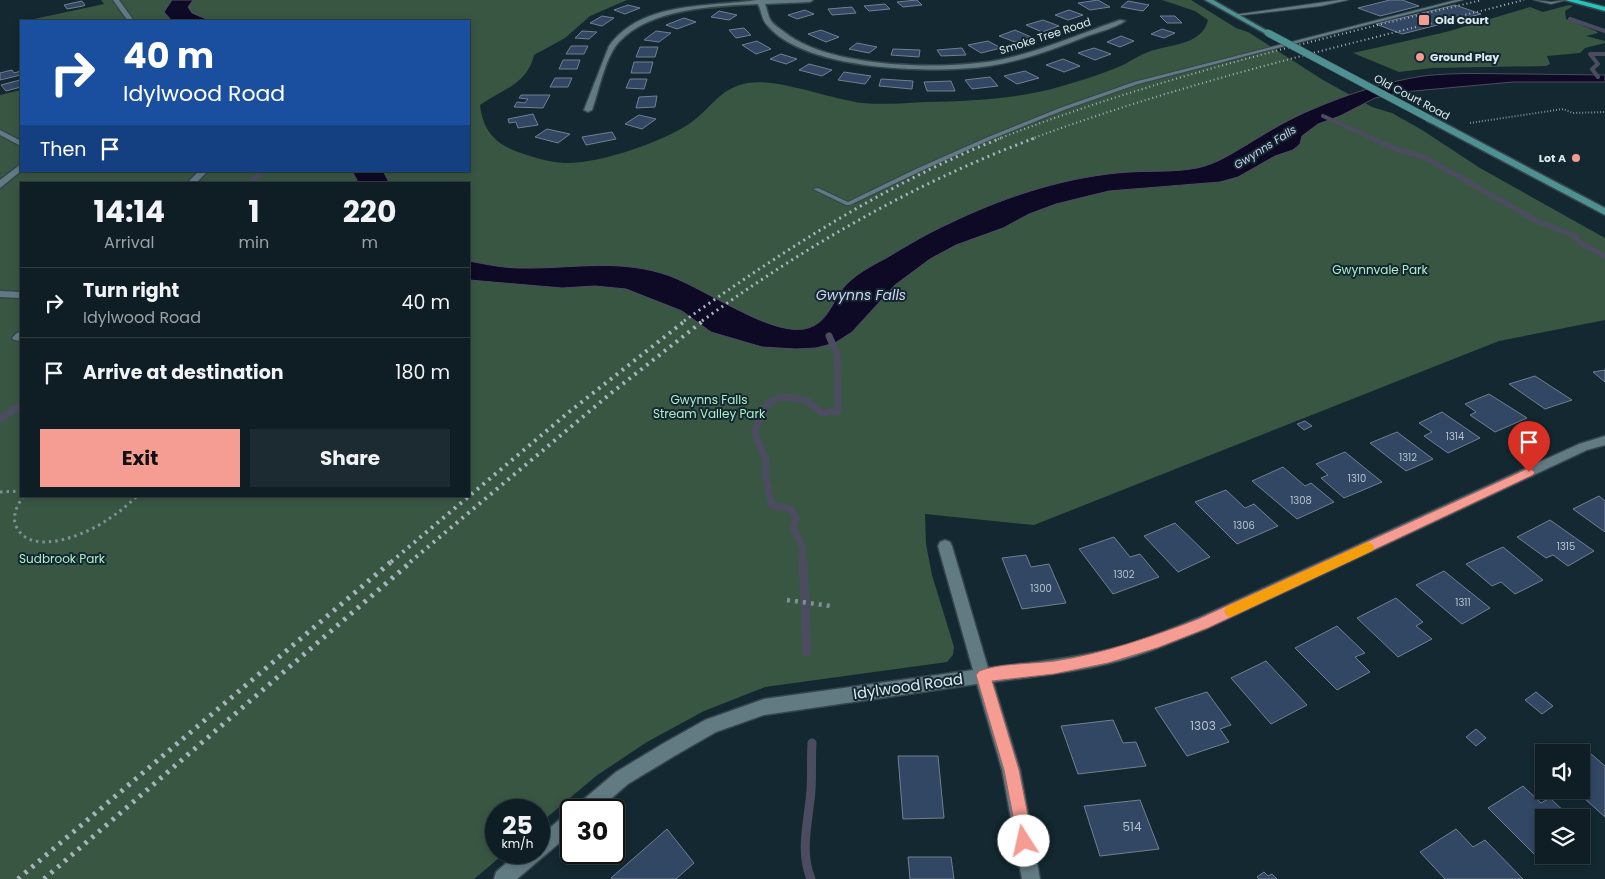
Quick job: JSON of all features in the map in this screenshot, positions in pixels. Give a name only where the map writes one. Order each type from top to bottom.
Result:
[{"type":"highway","points":[[1569,0],[1603,9]]},
{"type":"main road","name":"Old Court Road","points":[[1208,0],[1605,212]]},
{"type":"street","points":[[116,0],[130,20]]},
{"type":"street","points":[[588,110],[612,47],[624,33],[634,26],[661,14],[695,6],[760,0],[810,0]]},
{"type":"street","name":"Smoke Tree Road","points":[[760,0],[762,16],[784,38],[799,45],[834,56],[883,66],[960,67],[1006,60],[1122,21]]},
{"type":"street","points":[[0,132],[20,143]]},
{"type":"street","points":[[0,185],[20,168]]},
{"type":"street","points":[[192,182],[203,172]]},
{"type":"street","points":[[0,294],[20,295]]},
{"type":"street","name":"Idylwood Road","points":[[597,799],[622,778],[711,726],[764,707],[826,696],[1054,667],[1108,657],[1152,643],[1203,624],[1583,447],[1605,440]]},
{"type":"street","points":[[945,546],[1012,770],[1031,879]]},
{"type":"street","points":[[550,839],[560,830]]},
{"type":"street","points":[[503,879],[520,864]]},
{"type":"lane","points":[[1235,15],[1321,5],[1346,0]]},
{"type":"lane","points":[[816,189],[848,204],[902,177],[1008,130],[1136,83],[1461,0]]},
{"type":"lane","points":[[1536,0],[1551,3],[1564,0]]},
{"type":"path","points":[[1470,123],[1563,109],[1573,113],[1605,112]]},
{"type":"path","points":[[0,492],[20,491]]},
{"type":"path","points":[[23,497],[16,507],[15,526],[27,539],[42,542],[56,541],[98,526],[121,511],[136,497]]},
{"type":"path","points":[[787,600],[831,606]]},
{"type":"green space","name":"Gwynns Falls Stream Valley Park","points":[[101,0],[627,0],[590,16],[565,38],[534,55],[531,65],[520,80],[480,105],[488,130],[504,146],[553,162],[578,163],[631,150],[681,129],[693,121],[724,93],[738,85],[748,83],[774,83],[849,101],[878,104],[978,100],[1012,97],[1046,90],[1103,73],[1148,52],[1184,43],[1199,35],[1205,29],[1208,20],[1195,11],[1162,0],[1191,0],[1236,28],[1248,32],[1323,80],[1372,107],[1392,113],[1480,168],[1605,238],[1605,320],[1499,341],[1034,525],[925,514],[926,544],[932,575],[954,647],[953,655],[947,662],[765,687],[704,711],[647,742],[596,776],[569,799],[560,799],[560,806],[550,815],[550,799],[485,799],[485,864],[492,864],[474,879],[0,879],[0,95],[20,90],[20,172],[470,172],[470,20],[35,20],[104,4]]},
{"type":"green space","points":[[1569,5],[1573,6],[1565,11],[1566,19],[1596,31],[1598,33],[1586,36],[1605,41],[1605,43],[1585,48],[1580,53],[1547,56],[1550,64],[1546,66],[1432,68],[1399,72],[1353,53],[1446,32],[1530,7],[1543,12]]},
{"type":"water","points":[[172,0],[193,0],[188,7],[192,13],[209,20],[171,20],[164,12]]},
{"type":"water","name":"Gwynns Falls","points":[[1474,74],[1605,75],[1605,82],[1513,82],[1403,92],[1375,98],[1340,116],[1318,124],[1302,136],[1300,144],[1293,150],[1275,156],[1238,177],[1220,182],[1109,191],[1056,204],[1029,214],[1003,228],[956,245],[930,259],[895,285],[852,332],[835,343],[816,348],[762,347],[711,332],[682,311],[626,289],[595,286],[562,288],[470,280],[470,261],[514,268],[626,266],[661,273],[677,279],[752,317],[771,324],[789,329],[804,329],[820,322],[826,316],[844,287],[863,271],[940,228],[1010,198],[1052,185],[1095,176],[1197,168],[1223,158],[1280,125],[1305,113],[1353,94],[1381,85],[1423,76]]},
{"type":"water","points":[[353,172],[384,172],[389,182],[356,182]]},
{"type":"building","points":[[917,0],[922,5],[903,7],[897,2]]},
{"type":"building","points":[[1098,0],[1110,7],[1090,10],[1078,3]]},
{"type":"building","points":[[1390,0],[1402,0],[1419,6],[1380,16],[1358,8]]},
{"type":"building","points":[[82,1],[85,5],[83,6],[67,9],[64,5]]},
{"type":"building","points":[[1128,1],[1149,5],[1143,11],[1121,7]]},
{"type":"building","points":[[885,4],[890,9],[869,11],[864,6]]},
{"type":"building","points":[[628,5],[640,8],[625,14],[614,10]]},
{"type":"building","points":[[1455,5],[1481,14],[1402,34],[1376,24]]},
{"type":"building","points":[[852,7],[856,13],[832,15],[828,9]]},
{"type":"building","points":[[805,10],[814,14],[797,19],[788,15]]},
{"type":"building","points":[[1069,10],[1083,15],[1068,20],[1055,15]]},
{"type":"building","points":[[719,11],[737,15],[729,20],[711,17]]},
{"type":"building","points":[[602,16],[614,18],[602,26],[590,23]]},
{"type":"building","points":[[1160,16],[1175,16],[1182,23],[1167,23]]},
{"type":"building","points":[[684,18],[696,22],[677,29],[666,25]]},
{"type":"building","points":[[1043,20],[1059,26],[1042,32],[1026,25]]},
{"type":"building","points":[[744,28],[751,35],[736,38],[729,30]]},
{"type":"building","points":[[1162,29],[1175,33],[1164,38],[1151,34]]},
{"type":"building","points":[[821,30],[839,37],[826,42],[808,34]]},
{"type":"building","points":[[1015,30],[1031,37],[1015,42],[999,36]]},
{"type":"building","points":[[582,31],[597,32],[589,39],[575,38]]},
{"type":"building","points":[[656,31],[671,33],[659,42],[644,40]]},
{"type":"building","points":[[1121,36],[1134,41],[1120,47],[1107,42]]},
{"type":"building","points":[[757,41],[771,49],[756,54],[742,45]]},
{"type":"building","points":[[988,41],[1001,48],[981,53],[968,45]]},
{"type":"building","points":[[857,43],[877,47],[869,53],[849,49]]},
{"type":"building","points":[[571,46],[588,46],[584,54],[566,54]]},
{"type":"building","points":[[640,47],[658,47],[655,57],[636,57]]},
{"type":"building","points":[[962,48],[966,55],[941,56],[937,50]]},
{"type":"building","points":[[1094,48],[1111,54],[1095,60],[1078,53]]},
{"type":"building","points":[[893,49],[920,50],[919,57],[891,55]]},
{"type":"building","points":[[781,54],[797,59],[786,64],[770,59]]},
{"type":"building","points":[[1063,59],[1080,66],[1064,72],[1046,65]]},
{"type":"building","points":[[563,60],[580,60],[577,69],[559,69]]},
{"type":"building","points":[[634,62],[653,62],[650,73],[631,73]]},
{"type":"building","points":[[809,64],[832,70],[822,76],[799,70]]},
{"type":"building","points":[[12,70],[14,73],[20,71],[20,75],[0,80],[0,73]]},
{"type":"building","points":[[1025,71],[1039,78],[1017,84],[1004,76]]},
{"type":"building","points":[[844,72],[871,76],[865,84],[838,80]]},
{"type":"building","points":[[990,77],[998,86],[972,89],[965,80]]},
{"type":"building","points":[[555,78],[572,78],[568,87],[550,87]]},
{"type":"building","points":[[630,79],[647,79],[644,89],[626,88]]},
{"type":"building","points":[[881,79],[913,81],[912,89],[879,86]]},
{"type":"building","points":[[20,80],[20,87],[6,91],[1,85]]},
{"type":"building","points":[[951,81],[955,91],[927,91],[924,82]]},
{"type":"building","points":[[521,95],[550,95],[543,108],[514,107],[517,102],[525,103],[528,99],[519,98]]},
{"type":"building","points":[[657,96],[655,107],[636,108],[639,97]]},
{"type":"building","points":[[533,114],[538,125],[518,128],[516,122],[509,123],[508,119]]},
{"type":"building","points":[[639,115],[656,119],[642,129],[625,124]]},
{"type":"building","points":[[547,129],[570,134],[558,143],[535,137]]},
{"type":"building","points":[[612,132],[616,139],[586,145],[582,137]]},
{"type":"building","points":[[1605,370],[1605,382],[1593,372]]},
{"type":"building","points":[[1535,376],[1572,400],[1545,409],[1509,384]]},
{"type":"building","points":[[1489,394],[1527,418],[1495,432],[1470,415],[1476,412],[1465,404]]},
{"type":"building","points":[[1442,412],[1480,438],[1448,453],[1424,436],[1432,432],[1419,423]]},
{"type":"building","points":[[1305,421],[1312,426],[1304,430],[1297,424]]},
{"type":"building","points":[[1397,432],[1433,459],[1406,471],[1370,443]]},
{"type":"building","points":[[1345,452],[1382,482],[1344,498],[1321,478],[1328,475],[1316,464]]},
{"type":"building","points":[[1283,467],[1305,486],[1311,483],[1334,502],[1297,519],[1252,481]]},
{"type":"building","points":[[1226,490],[1245,508],[1254,504],[1278,526],[1237,544],[1195,502]]},
{"type":"building","points":[[1599,496],[1605,501],[1605,532],[1573,509]]},
{"type":"building","points":[[1550,520],[1594,551],[1568,566],[1553,555],[1546,558],[1517,537]]},
{"type":"building","points":[[1175,523],[1210,557],[1178,572],[1144,536]]},
{"type":"building","points":[[1114,537],[1130,557],[1140,554],[1159,577],[1113,594],[1079,549]]},
{"type":"building","points":[[1503,547],[1543,580],[1515,594],[1501,582],[1492,586],[1466,564]]},
{"type":"building","points":[[1026,555],[1031,567],[1049,564],[1066,603],[1022,609],[1002,558]]},
{"type":"building","points":[[1444,571],[1490,608],[1462,624],[1416,585]]},
{"type":"building","points":[[1396,598],[1423,622],[1416,626],[1432,639],[1398,657],[1357,618]]},
{"type":"building","points":[[1337,626],[1365,653],[1355,657],[1370,672],[1337,690],[1295,648]]},
{"type":"building","points":[[1266,661],[1307,705],[1271,724],[1231,678]]},
{"type":"building","points":[[1207,692],[1231,725],[1220,729],[1229,742],[1187,756],[1155,708]]},
{"type":"building","points":[[1536,692],[1553,706],[1542,714],[1525,700]]},
{"type":"building","points":[[1113,720],[1123,743],[1136,742],[1146,766],[1078,774],[1061,726]]},
{"type":"building","points":[[1476,729],[1486,738],[1476,746],[1466,737]]},
{"type":"building","points":[[1590,753],[1605,766],[1605,817],[1585,799],[1590,799]]},
{"type":"building","points":[[898,756],[938,756],[944,818],[903,819]]},
{"type":"building","points":[[1523,786],[1541,803],[1551,799],[1562,809],[1535,809],[1535,855],[1488,808]]},
{"type":"building","points":[[1140,800],[1159,849],[1100,856],[1084,806]]},
{"type":"building","points":[[667,829],[694,863],[676,879],[611,878]]},
{"type":"building","points":[[1456,829],[1473,847],[1485,840],[1523,879],[1445,879],[1420,852]]},
{"type":"building","points":[[908,857],[951,857],[954,879],[910,879]]},
{"type":"building","points":[[1264,872],[1268,876],[1272,874],[1277,879],[1259,879],[1257,877]]},
{"type":"waterway","points":[[1570,19],[1605,31]]},
{"type":"waterway","points":[[1598,77],[1592,69],[1598,64],[1590,54],[1605,54]]},
{"type":"waterway","points":[[1323,116],[1374,139]]},
{"type":"waterway","points":[[1371,138],[1398,150],[1424,157],[1537,221],[1575,236],[1579,242],[1605,256]]},
{"type":"waterway","points":[[250,182],[261,172]]},
{"type":"waterway","points":[[802,562],[803,548],[793,527],[796,518],[791,509],[772,505],[765,475],[766,460],[754,432],[768,403],[778,398],[788,397],[807,401],[822,413],[838,411],[837,354],[829,336]]},
{"type":"waterway","points":[[0,419],[20,406]]},
{"type":"waterway","points":[[803,561],[807,652]]},
{"type":"waterway","points":[[811,879],[807,868],[805,846],[811,790],[812,743]]},
{"type":"railway","points":[[998,139],[1057,117],[1177,78],[1298,45],[1482,0]]},
{"type":"railway","points":[[1031,139],[1153,98],[1214,80],[1524,0]]},
{"type":"railway","points":[[684,321],[760,269],[837,220],[917,176],[1001,138]]},
{"type":"railway","points":[[702,321],[780,267],[862,218],[947,175],[1035,138]]},
{"type":"railway","points":[[470,495],[569,412],[686,320]]},
{"type":"railway","points":[[410,562],[610,394],[704,320]]},
{"type":"railway","points":[[391,562],[468,497]]},
{"type":"railway","points":[[18,879],[392,561]]},
{"type":"railway","points":[[44,879],[412,561]]},
{"type":"slow traffic","points":[[1230,611],[1368,547]]},
{"type":"place","name":"Old Court","points":[[1424,20]]},
{"type":"place","name":"Ground Play","points":[[1420,57]]},
{"type":"place","name":"Lot A","points":[[1576,158]]},
{"type":"route","points":[[1024,841],[1012,770],[984,675],[1054,667],[1108,657],[1152,643],[1203,624],[1529,472]]},
{"type":"park label","name":"Gwynnvale Park","points":[[1380,269]]},
{"type":"park label","name":"Sudbrook Park","points":[[62,558]]}]
